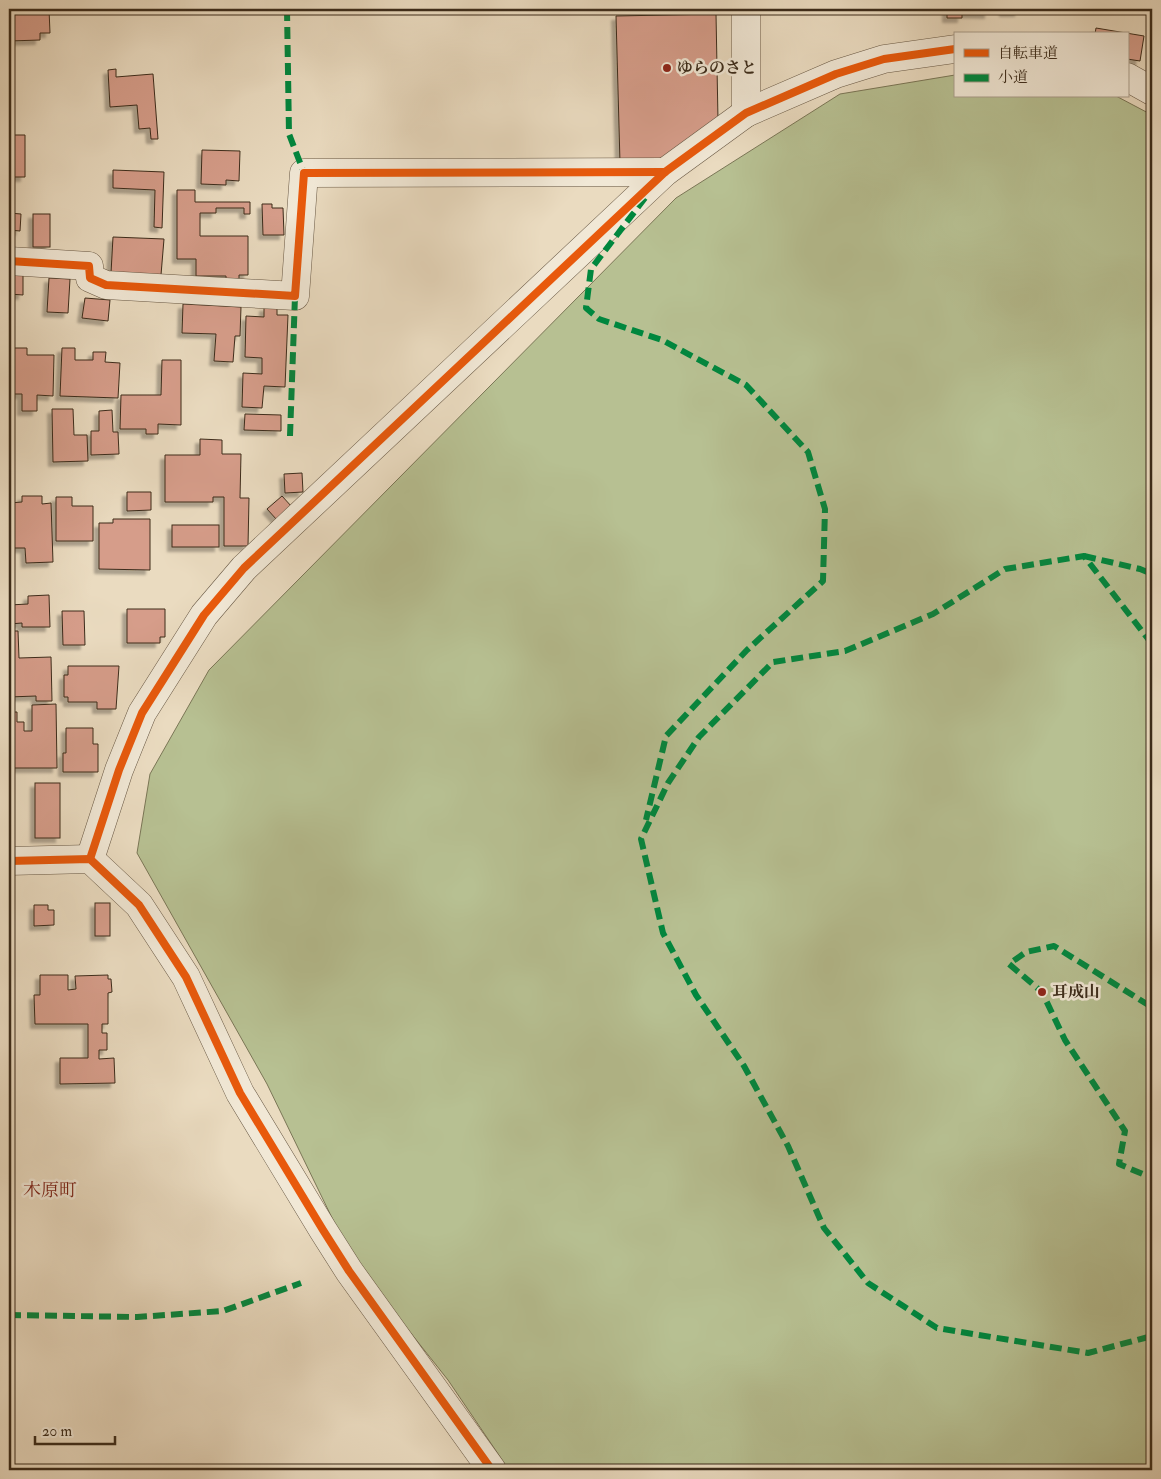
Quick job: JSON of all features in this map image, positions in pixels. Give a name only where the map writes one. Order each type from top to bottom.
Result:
[{"type":"street","points":[[746,9],[746,113]]},
{"type":"street","points":[[90,859],[116,778],[142,712],[204,614],[244,568],[665,172],[746,113],[836,74],[884,59],[954,49]]},
{"type":"street","points":[[1128,78],[1152,91]]},
{"type":"street","points":[[9,261],[90,266],[90,278],[106,285],[295,296],[304,173],[665,172]]},
{"type":"street","points":[[9,861],[90,859],[139,905],[186,977],[240,1093],[323,1230],[349,1271],[492,1470]]},
{"type":"green space","points":[[954,75],[954,98],[1120,98],[1152,115],[1152,1470],[509,1470],[448,1380],[352,1259],[267,1084],[137,853],[150,774],[209,670],[676,198],[840,94]]},
{"type":"building","points":[[9,9],[49,9],[50,33],[40,33],[40,40],[9,41]]},
{"type":"building","points":[[947,9],[989,9],[989,14],[962,13],[962,18],[947,18]]},
{"type":"building","points":[[1004,9],[1019,9],[1019,12],[1004,12]]},
{"type":"building","name":"ゆらのさと","points":[[716,14],[718,120],[664,163],[620,163],[616,16]]},
{"type":"building","points":[[1096,28],[1120,32],[1095,32]]},
{"type":"building","points":[[1128,33],[1144,36],[1140,61],[1128,59]]},
{"type":"building","points":[[116,69],[116,77],[153,74],[158,139],[151,139],[150,128],[139,129],[137,105],[110,107],[108,70]]},
{"type":"building","points":[[9,135],[25,135],[25,177],[10,177]]},
{"type":"building","points":[[202,150],[240,151],[239,181],[226,180],[226,185],[201,184]]},
{"type":"building","points":[[113,170],[164,172],[162,228],[154,227],[155,190],[113,188]]},
{"type":"building","points":[[177,190],[195,190],[195,202],[250,202],[250,214],[244,214],[244,208],[216,208],[216,213],[200,213],[200,236],[248,236],[248,275],[239,275],[239,279],[226,279],[226,276],[196,276],[196,259],[177,259]]},
{"type":"building","points":[[262,204],[272,204],[272,208],[283,208],[284,235],[263,235]]},
{"type":"building","points":[[9,213],[21,214],[20,231],[9,230]]},
{"type":"building","points":[[33,214],[50,214],[50,247],[33,247]]},
{"type":"building","points":[[113,237],[164,239],[161,275],[111,273]]},
{"type":"building","points":[[9,274],[23,274],[23,295],[9,294]]},
{"type":"building","points":[[49,278],[70,279],[68,313],[47,312]]},
{"type":"building","points":[[85,298],[110,300],[108,321],[82,318]]},
{"type":"building","points":[[183,304],[241,307],[240,336],[235,336],[233,362],[214,361],[216,334],[182,333]]},
{"type":"building","points":[[264,307],[277,307],[277,315],[288,315],[285,387],[264,386],[262,408],[242,407],[243,373],[262,374],[262,358],[245,357],[246,316],[264,317]]},
{"type":"building","points":[[10,348],[27,348],[27,355],[54,355],[53,396],[37,395],[37,411],[22,411],[22,394],[9,394]]},
{"type":"building","points":[[62,348],[75,348],[75,360],[93,360],[93,352],[106,352],[105,362],[120,363],[118,398],[60,396]]},
{"type":"building","points":[[162,360],[181,360],[181,425],[158,424],[158,434],[146,434],[146,429],[120,429],[121,395],[161,395]]},
{"type":"building","points":[[52,409],[73,409],[74,435],[87,435],[88,461],[53,462]]},
{"type":"building","points":[[112,410],[113,432],[118,432],[119,454],[91,455],[91,431],[99,431],[99,411]]},
{"type":"building","points":[[245,414],[281,415],[281,431],[244,430]]},
{"type":"building","points":[[200,439],[222,440],[222,454],[241,454],[240,498],[249,498],[248,546],[224,546],[224,497],[213,497],[213,502],[165,502],[165,455],[200,455]]},
{"type":"building","points":[[302,473],[303,492],[285,493],[284,474]]},
{"type":"building","points":[[127,492],[151,492],[151,510],[127,511]]},
{"type":"building","points":[[22,496],[42,496],[42,504],[51,503],[53,562],[26,563],[25,548],[9,548],[9,503],[22,502]]},
{"type":"building","points":[[282,496],[292,507],[277,520],[267,509]]},
{"type":"building","points":[[56,497],[72,497],[72,506],[93,506],[93,541],[56,541]]},
{"type":"building","points":[[113,519],[150,519],[150,570],[99,569],[99,523],[113,523]]},
{"type":"building","points":[[172,525],[219,525],[219,547],[172,547]]},
{"type":"building","points":[[49,595],[50,627],[22,627],[22,623],[9,624],[9,605],[28,604],[28,596]]},
{"type":"building","points":[[127,609],[165,609],[165,637],[160,637],[160,643],[127,643]]},
{"type":"building","points":[[62,611],[84,611],[85,645],[63,645]]},
{"type":"building","points":[[9,631],[18,631],[19,658],[51,657],[52,701],[36,701],[36,696],[9,697]]},
{"type":"building","points":[[68,666],[119,666],[116,709],[97,709],[97,702],[68,702],[68,697],[64,697],[64,675],[68,675]]},
{"type":"building","points":[[56,704],[57,768],[9,768],[9,712],[17,712],[17,722],[24,722],[24,731],[32,731],[32,705]]},
{"type":"building","points":[[66,728],[93,728],[93,744],[98,744],[98,772],[63,772],[63,753],[66,753]]},
{"type":"building","points":[[35,783],[60,783],[60,838],[35,838]]},
{"type":"building","points":[[95,903],[110,903],[110,936],[95,936]]},
{"type":"building","points":[[34,905],[48,905],[48,910],[54,910],[54,925],[34,926]]},
{"type":"building","points":[[40,975],[68,975],[68,990],[76,989],[75,976],[108,975],[108,979],[111,979],[112,992],[108,993],[108,1024],[102,1024],[102,1033],[107,1033],[107,1050],[99,1050],[99,1059],[114,1058],[115,1083],[60,1084],[60,1058],[88,1058],[88,1024],[35,1024],[34,995],[40,995]]},
{"type":"marked path","points":[[287,9],[289,134],[304,173]]},
{"type":"marked path","points":[[645,198],[591,269],[586,308],[599,319],[662,340],[746,385],[808,452],[825,509],[823,581],[747,650],[666,736],[646,820]]},
{"type":"marked path","points":[[290,436],[295,296]]},
{"type":"marked path","points":[[1084,556],[1140,569],[1152,574]]},
{"type":"marked path","points":[[1152,644],[1084,556],[1005,569],[933,614],[845,651],[773,662],[699,737],[668,783],[641,839],[663,933],[696,995],[744,1066],[788,1146],[824,1228],[868,1283],[937,1328],[1088,1353],[1152,1336]]},
{"type":"marked path","points":[[1152,1023],[1150,1006],[1054,946],[1026,952],[1009,964],[1042,992],[1065,1040],[1125,1131],[1119,1164],[1152,1178]]},
{"type":"marked path","points":[[9,1315],[137,1317],[223,1311],[301,1283]]},
{"type":"cycle path","points":[[90,859],[119,770],[142,713],[204,615],[244,568],[665,172],[746,113],[836,74],[884,59],[954,49]]},
{"type":"cycle path","points":[[9,261],[89,266],[90,278],[106,285],[295,296],[304,173],[665,172]]},
{"type":"cycle path","points":[[9,861],[90,859],[139,905],[186,977],[240,1093],[323,1230],[349,1271],[492,1470]]},
{"type":"place","name":"ゆらのさと","points":[[667,68]]},
{"type":"place","name":"耳成山","points":[[1042,992]]},
{"type":"district","name":"木原町","points":[[50,1190]]}]
